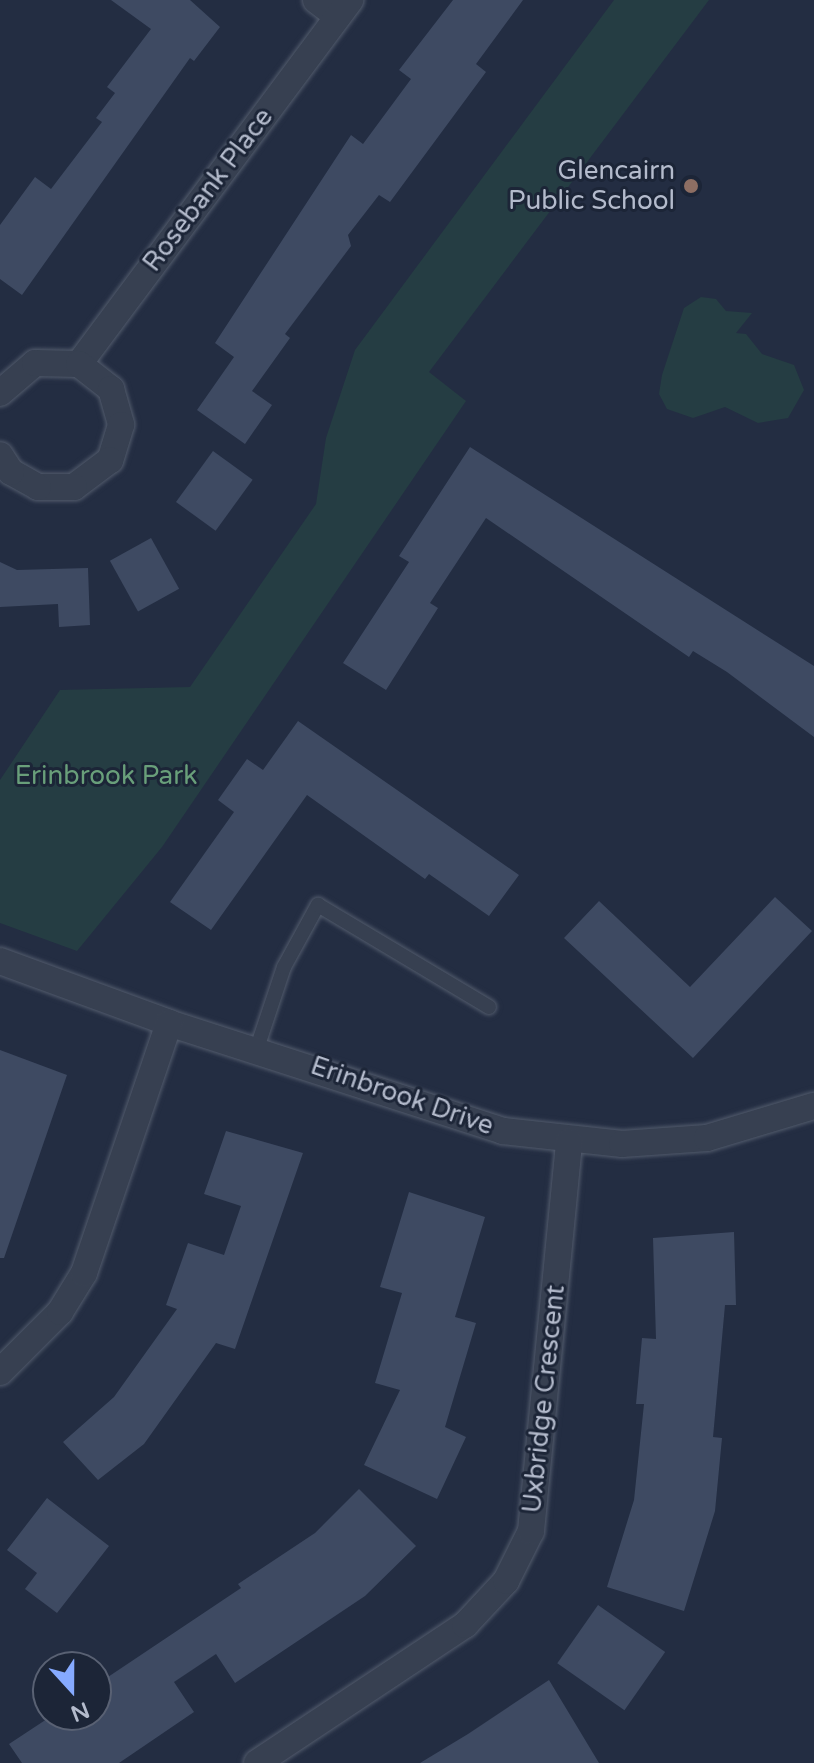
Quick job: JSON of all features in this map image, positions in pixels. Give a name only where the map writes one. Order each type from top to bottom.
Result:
[{"type":"street","points":[[316,0],[343,8]]},
{"type":"street","name":"Rosebank Place","points":[[79,364],[343,8]]},
{"type":"street","points":[[0,393],[35,363],[79,364],[95,373],[117,403],[121,425],[110,460],[94,477],[60,489],[38,487],[11,472],[0,455]]},
{"type":"street","name":"Erinbrook Drive","points":[[0,961],[169,1023],[257,1048],[503,1131],[569,1142],[707,1138],[814,1106]]},
{"type":"street","points":[[0,1372],[60,1312],[84,1273],[169,1023]]},
{"type":"street","name":"Uxbridge Crescent","points":[[257,1763],[465,1625],[506,1581],[531,1531],[569,1142]]},
{"type":"lane","points":[[257,1048],[284,967],[318,905],[489,1007]]},
{"type":"green space","name":"Erinbrook Park","points":[[614,0],[709,0],[429,372],[466,401],[162,847],[77,951],[0,923],[0,780],[60,690],[190,687],[316,504],[326,438],[355,350]]},
{"type":"green space","points":[[701,297],[716,299],[726,311],[752,313],[736,333],[746,334],[762,354],[794,365],[804,390],[788,418],[758,423],[725,407],[693,418],[667,409],[659,394],[662,375],[684,308]]},
{"type":"building","points":[[111,0],[190,0],[220,27],[194,61],[190,58],[22,295],[0,279],[0,225],[35,177],[51,189],[102,122],[96,118],[115,93],[107,87],[151,29]]},
{"type":"building","points":[[453,0],[523,0],[476,64],[486,72],[390,202],[379,195],[348,235],[351,246],[285,334],[290,338],[252,391],[272,405],[245,444],[197,410],[234,357],[215,343],[351,135],[363,144],[411,79],[399,70]]},
{"type":"building","points":[[470,447],[814,666],[814,737],[727,672],[693,651],[689,657],[486,518],[430,603],[438,608],[386,690],[343,663],[409,562],[399,556]]},
{"type":"building","points":[[213,451],[253,480],[216,531],[176,502]]},
{"type":"building","points":[[151,538],[179,589],[138,612],[110,561]]},
{"type":"building","points":[[0,562],[17,570],[88,568],[90,625],[59,627],[58,604],[0,607]]},
{"type":"building","points":[[298,721],[519,875],[489,916],[429,874],[425,879],[307,795],[211,930],[170,902],[234,812],[218,800],[247,759],[263,770]]},
{"type":"building","points":[[775,897],[812,931],[693,1058],[564,938],[599,901],[690,987]]},
{"type":"building","points":[[0,1050],[67,1075],[4,1258],[0,1258]]},
{"type":"building","points":[[226,1131],[303,1153],[235,1349],[216,1343],[144,1444],[98,1480],[63,1442],[114,1397],[177,1309],[166,1305],[188,1243],[224,1255],[241,1206],[204,1194]]},
{"type":"building","points":[[409,1192],[485,1217],[455,1317],[476,1323],[445,1427],[466,1437],[437,1499],[364,1465],[400,1390],[375,1383],[402,1293],[380,1287]]},
{"type":"building","points":[[734,1232],[736,1305],[725,1305],[713,1437],[722,1438],[715,1511],[684,1611],[607,1587],[634,1500],[644,1404],[636,1404],[642,1338],[656,1339],[653,1238]]},
{"type":"building","points":[[359,1489],[416,1546],[365,1596],[235,1683],[216,1654],[174,1682],[194,1712],[119,1763],[22,1763],[9,1744],[32,1729],[112,1731],[112,1674],[241,1588],[238,1584],[315,1533]]},
{"type":"building","points":[[47,1498],[109,1546],[57,1613],[25,1589],[37,1573],[7,1550]]},
{"type":"building","points":[[598,1605],[665,1652],[624,1710],[557,1663]]},
{"type":"building","points":[[549,1680],[599,1763],[420,1763],[468,1734]]},
{"type":"place","name":"Glencairn Public School","points":[[691,186]]}]
